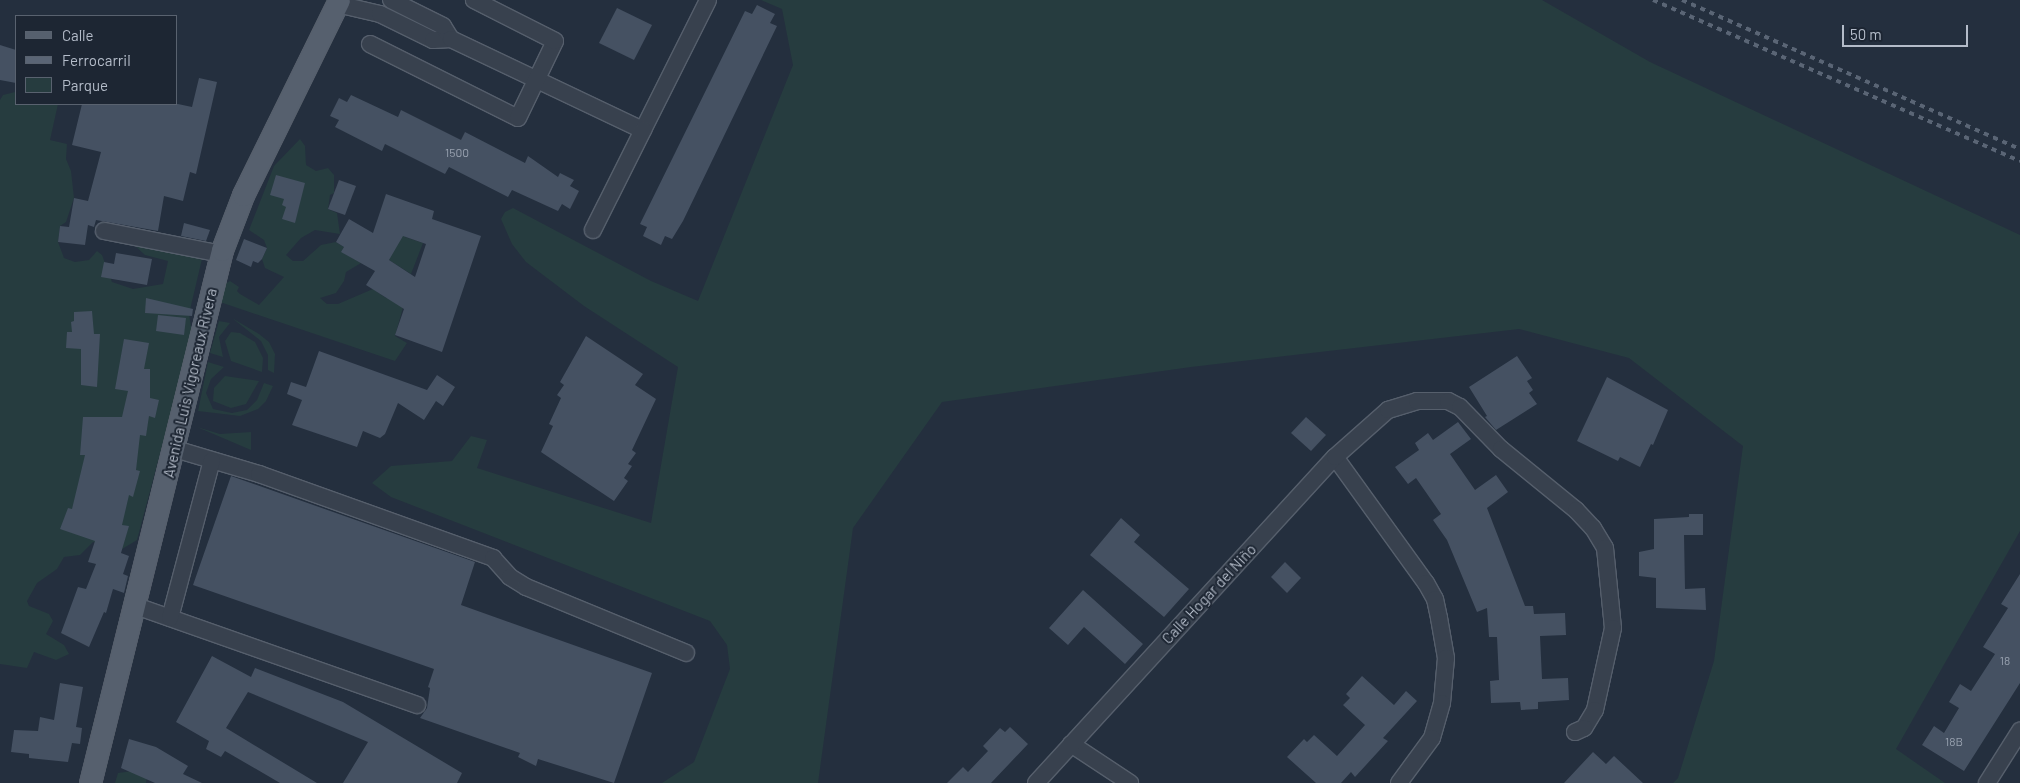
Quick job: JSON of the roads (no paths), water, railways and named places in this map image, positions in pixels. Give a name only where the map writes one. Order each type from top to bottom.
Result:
[{"type":"main road","name":"Avenida Luis Vigoreaux Rivera","points":[[90,783],[136,606],[221,254],[243,195],[331,2]]},
{"type":"street","points":[[391,0],[443,26],[451,39]]},
{"type":"street","points":[[370,44],[518,118],[555,41],[474,0]]},
{"type":"street","points":[[593,230],[708,0]]},
{"type":"street","points":[[331,2],[380,14],[433,40],[451,39],[643,130]]},
{"type":"street","points":[[104,231],[221,254]]},
{"type":"street","name":"Calle Hogar del Niño","points":[[1036,783],[1335,457],[1388,410],[1417,402],[1448,401],[1460,407],[1500,449],[1576,510],[1593,528],[1605,548],[1613,628],[1595,710],[1584,728],[1575,732]]},
{"type":"street","points":[[175,448],[493,558],[510,577],[526,587],[686,653]]},
{"type":"street","points":[[1335,457],[1426,583],[1435,599],[1439,618],[1446,658],[1442,703],[1432,738],[1399,783]]},
{"type":"street","points":[[170,618],[212,460]]},
{"type":"street","points":[[136,606],[417,705]]},
{"type":"street","points":[[1987,783],[2020,731]]},
{"type":"street","points":[[1071,744],[1130,783]]},
{"type":"railway","points":[[1653,0],[2020,161]]},
{"type":"railway","points":[[1682,0],[2020,149]]}]
